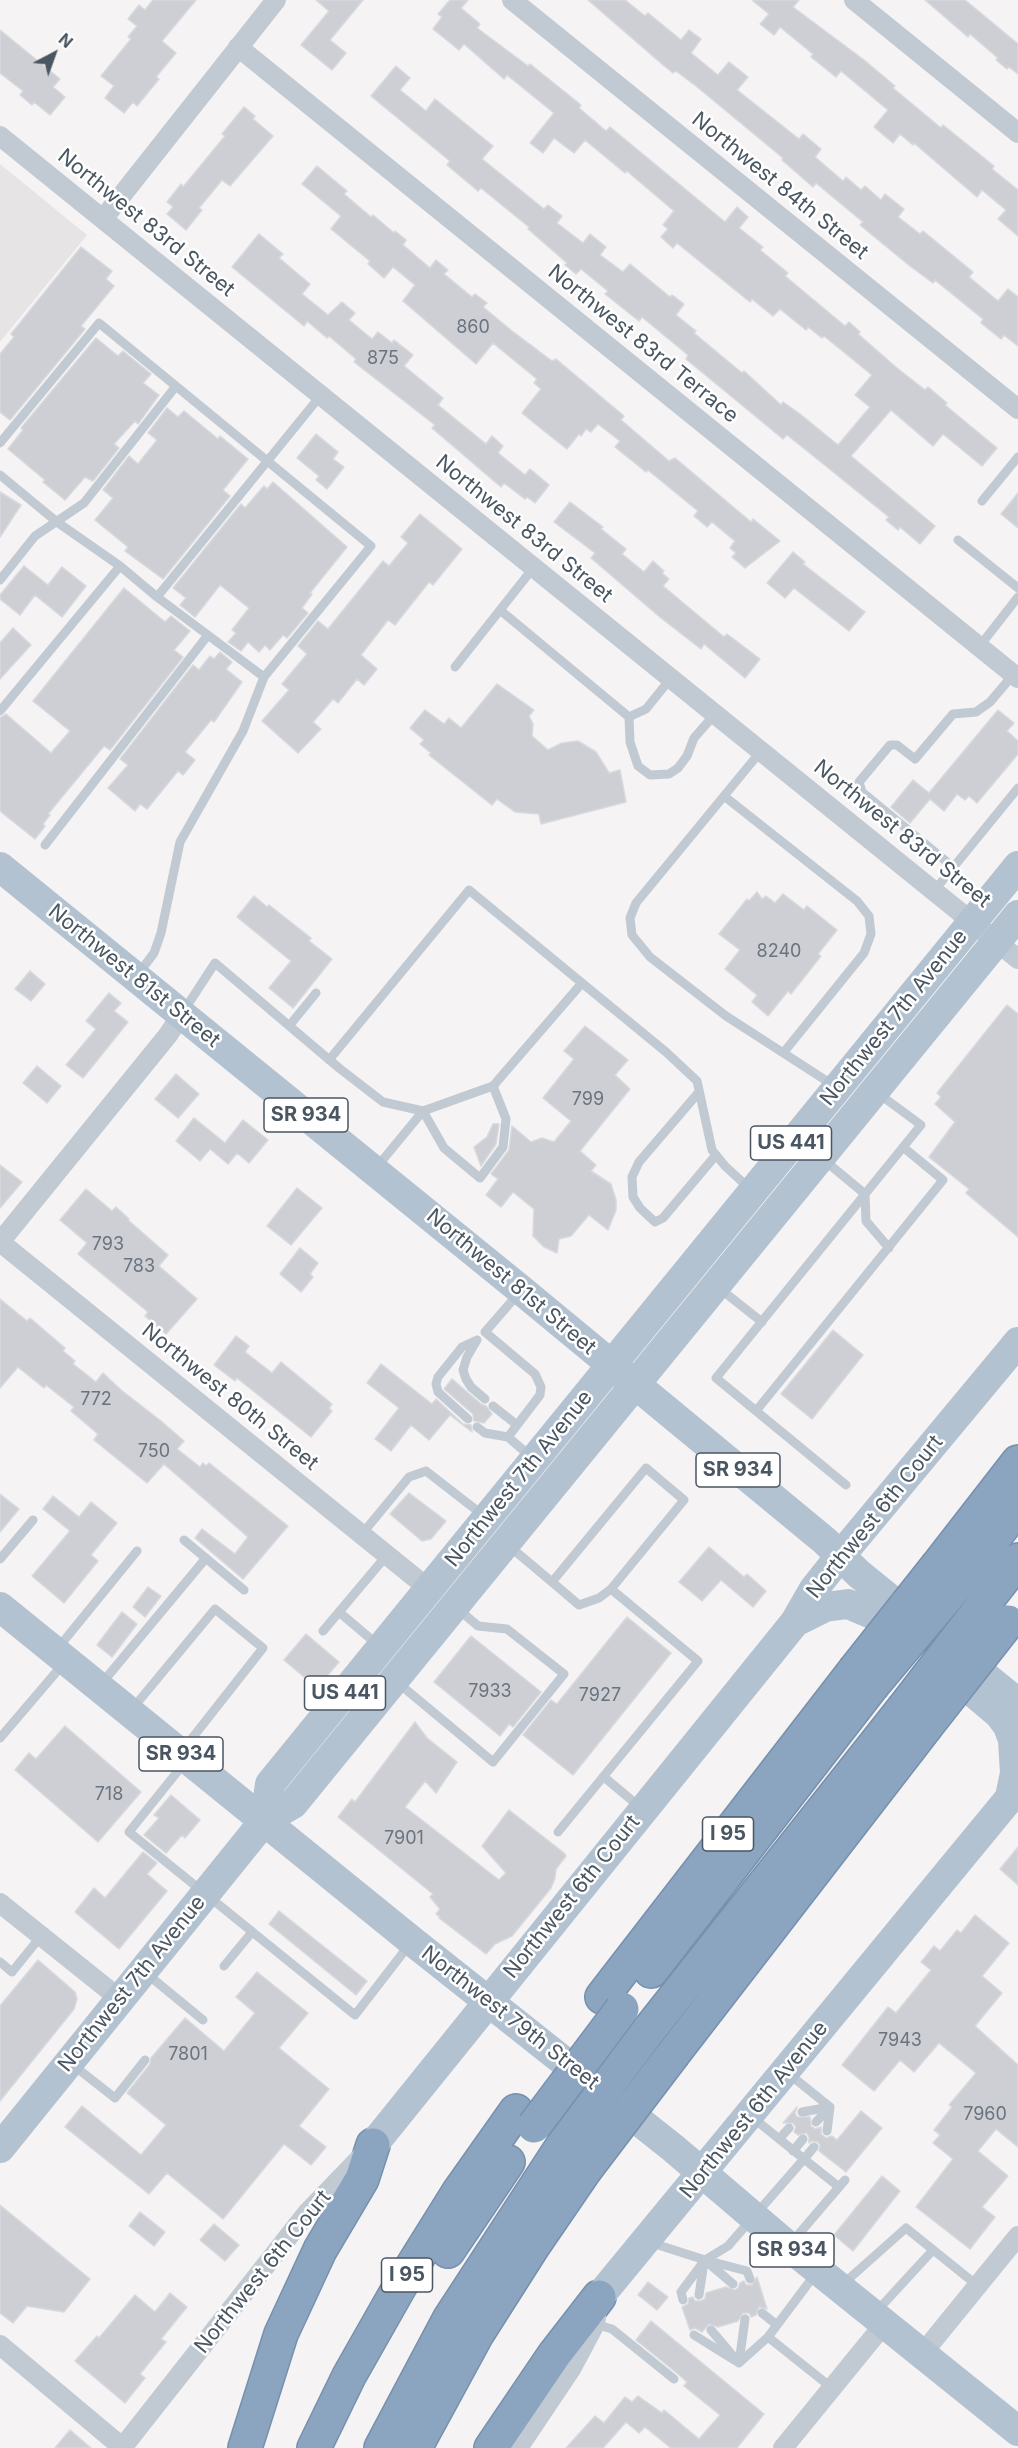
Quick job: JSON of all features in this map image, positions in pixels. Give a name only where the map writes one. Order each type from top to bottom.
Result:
[{"type":"highway","name":"I 95","points":[[314,2448],[349,2376],[400,2286],[458,2193],[525,2119],[863,1678],[950,1572],[1018,1462]]},
{"type":"highway","points":[[950,1572],[1018,1507]]},
{"type":"highway","points":[[381,2448],[450,2318],[561,2148],[649,2030],[1004,1610],[1018,1560]]},
{"type":"highway","points":[[415,2448],[477,2334],[585,2170],[674,2053],[914,1719]]},
{"type":"highway","points":[[339,2448],[392,2344],[525,2119]]},
{"type":"highway","points":[[245,2448],[281,2334],[320,2250],[362,2179],[373,2145]]},
{"type":"highway","points":[[491,2448],[554,2355],[597,2310]]},
{"type":"main road","name":"Northwest 7th Avenue","points":[[265,1820],[270,1784],[1018,866]]},
{"type":"main road","name":"Northwest 81st Street","points":[[0,867],[375,1170],[1018,1703]]},
{"type":"main road","name":"Northwest 7th Avenue","points":[[0,2148],[265,1820],[293,1804],[875,1091],[1007,950],[1018,915]]},
{"type":"main road","name":"Northwest 6th Court","points":[[373,2145],[795,1622],[814,1589],[841,1555],[1018,1342]]},
{"type":"main road","points":[[795,1622],[808,1613],[836,1604],[848,1604],[887,1623],[999,1714],[1008,1726],[1013,1740],[1014,1792]]},
{"type":"main road","name":"Northwest 79th Street","points":[[0,1607],[412,1941],[702,2172],[752,2217],[1018,2431]]},
{"type":"main road","name":"Northwest 6th Avenue","points":[[597,2310],[646,2241],[1014,1792]]},
{"type":"street","points":[[103,219],[276,0]]},
{"type":"street","name":"Northwest 84th Street","points":[[512,0],[1018,409]]},
{"type":"street","points":[[854,0],[1018,133]]},
{"type":"street","name":"Northwest 83rd Terrace","points":[[238,47],[1016,676]]},
{"type":"street","name":"Northwest 83rd Street","points":[[0,136],[1007,950]]},
{"type":"street","points":[[0,1242],[168,1035],[182,1014]]},
{"type":"street","name":"Northwest 80th Street","points":[[0,1242],[429,1589]]},
{"type":"street","points":[[0,1903],[120,1999]]},
{"type":"street","name":"Northwest 6th Court","points":[[122,2448],[307,2213],[373,2145]]},
{"type":"street","points":[[922,2354],[1018,2236]]},
{"type":"street","name":"Northwest 6th Avenue","points":[[518,2448],[571,2369],[597,2310]]},
{"type":"street","points":[[783,2448],[832,2388],[879,2319]]},
{"type":"street","points":[[0,2345],[122,2448]]},
{"type":"lane","points":[[0,443],[99,323],[371,546],[264,677],[243,731],[180,842],[161,933],[154,952],[136,977]]},
{"type":"lane","points":[[0,580],[35,536],[84,503],[176,386]]},
{"type":"lane","points":[[157,597],[265,461],[321,395]]},
{"type":"lane","points":[[982,501],[1018,458]]},
{"type":"lane","points":[[0,475],[57,522],[120,566],[157,597],[264,677]]},
{"type":"lane","points":[[958,540],[1018,588]]},
{"type":"lane","points":[[0,711],[120,566]]},
{"type":"lane","points":[[455,667],[534,567]]},
{"type":"lane","points":[[979,647],[1018,597]]},
{"type":"lane","points":[[500,610],[629,717],[630,742],[638,766],[650,775],[669,774],[678,768],[687,756],[694,738],[715,714]]},
{"type":"lane","points":[[45,845],[208,635]]},
{"type":"lane","points":[[953,867],[862,792],[859,782],[890,745],[897,745],[915,759],[953,714],[976,712],[990,702],[1016,676]]},
{"type":"lane","points":[[629,717],[646,710],[671,678]]},
{"type":"lane","points":[[761,751],[636,903],[630,918],[632,935],[650,957],[726,1016],[837,1088]]},
{"type":"lane","points":[[933,891],[1018,788]]},
{"type":"lane","points":[[724,796],[857,901],[869,916],[872,934],[864,953],[784,1052]]},
{"type":"lane","points":[[329,1060],[470,890],[666,1052],[697,1081],[712,1150],[725,1166],[752,1190]]},
{"type":"lane","points":[[182,1014],[215,963],[329,1060],[383,1102],[423,1111],[444,1148],[480,1178],[503,1147],[506,1119],[493,1086]]},
{"type":"lane","points":[[375,1170],[423,1111],[493,1086],[582,983]]},
{"type":"lane","points":[[288,1026],[316,993]]},
{"type":"lane","points":[[846,1485],[716,1378],[921,1125],[875,1091]]},
{"type":"lane","points":[[699,1092],[639,1162],[632,1177],[633,1197],[639,1208],[655,1222],[663,1218],[716,1155]]},
{"type":"lane","points":[[756,1411],[943,1180],[903,1147]]},
{"type":"lane","points":[[821,1157],[865,1194],[866,1221],[889,1248]]},
{"type":"lane","points":[[716,1285],[762,1322]]},
{"type":"lane","points":[[485,1399],[471,1387],[466,1379],[463,1370],[467,1357],[477,1340],[521,1290]]},
{"type":"lane","points":[[485,1332],[535,1374],[540,1382],[540,1395],[508,1437]]},
{"type":"lane","points":[[468,1419],[438,1392],[436,1384],[438,1377],[462,1347],[477,1340]]},
{"type":"lane","points":[[493,1406],[517,1425]]},
{"type":"lane","points":[[477,1426],[485,1433],[508,1437],[534,1460]]},
{"type":"lane","points":[[506,1543],[579,1605],[599,1598],[612,1589],[684,1500],[646,1468],[552,1582]]},
{"type":"lane","points":[[362,1534],[409,1478],[426,1471],[487,1518]]},
{"type":"lane","points":[[0,1559],[33,1520]]},
{"type":"lane","points":[[184,1540],[244,1590]]},
{"type":"lane","points":[[0,1738],[136,1551]]},
{"type":"lane","points":[[323,1631],[387,1555]]},
{"type":"lane","points":[[99,1687],[206,1558]]},
{"type":"lane","points":[[558,1832],[698,1661],[612,1589]]},
{"type":"lane","points":[[395,1680],[493,1762],[564,1674],[507,1629],[478,1626],[455,1607]]},
{"type":"lane","points":[[129,1712],[215,1609],[263,1648],[129,1832],[355,2015],[412,1941]]},
{"type":"lane","points":[[339,1612],[381,1647]]},
{"type":"lane","points":[[604,1777],[643,1809]]},
{"type":"lane","points":[[224,1966],[252,1932]]},
{"type":"lane","points":[[0,1962],[12,1972],[41,1936]]},
{"type":"lane","points":[[143,1970],[203,2020]]},
{"type":"lane","points":[[69,2062],[115,2098],[145,2060]]},
{"type":"lane","points":[[785,2070],[830,2107]]},
{"type":"lane","points":[[802,2112],[830,2107]]},
{"type":"lane","points":[[816,2122],[830,2107]]},
{"type":"lane","points":[[827,2131],[830,2107]]},
{"type":"lane","points":[[749,2114],[804,2159],[842,2184],[788,2246]]},
{"type":"lane","points":[[779,2139],[789,2128]]},
{"type":"lane","points":[[794,2151],[803,2139]]},
{"type":"lane","points":[[683,2300],[681,2292],[705,2260],[728,2246],[814,2147]]},
{"type":"lane","points":[[739,2363],[768,2337],[777,2325],[829,2279],[906,2228],[978,2286]]},
{"type":"lane","points":[[646,2241],[747,2271],[750,2279]]},
{"type":"lane","points":[[879,2319],[933,2250]]},
{"type":"lane","points":[[705,2260],[733,2284]]},
{"type":"lane","points":[[699,2295],[705,2260]]},
{"type":"lane","points":[[597,2310],[612,2330],[674,2379]]},
{"type":"lane","points":[[762,2313],[777,2325]]},
{"type":"lane","points":[[739,2363],[745,2319]]},
{"type":"lane","points":[[711,2330],[739,2363]]},
{"type":"lane","points":[[694,2335],[739,2363]]},
{"type":"lane","points":[[768,2337],[832,2388]]},
{"type":"shaded area","points":[[0,164],[87,235],[0,342]]},
{"type":"building","points":[[153,0],[196,0],[162,41],[176,53],[156,77],[159,79],[137,106],[133,102],[124,113],[105,98],[114,86],[101,76],[131,39],[128,37],[137,26],[128,19],[139,5],[145,10]]},
{"type":"building","points":[[316,0],[363,0],[330,40],[346,53],[332,70],[301,45],[329,11]]},
{"type":"building","points":[[450,0],[468,0],[461,8],[480,24],[477,28],[528,66],[530,64],[581,105],[579,108],[606,131],[610,127],[725,222],[737,207],[748,217],[739,228],[763,247],[760,250],[788,273],[785,276],[845,326],[849,322],[860,332],[858,334],[897,368],[925,390],[928,387],[947,403],[945,405],[997,448],[982,466],[943,434],[933,446],[891,410],[851,456],[935,526],[920,544],[900,527],[898,530],[886,520],[889,517],[787,435],[783,439],[686,359],[688,355],[642,317],[639,321],[605,294],[608,291],[581,269],[576,274],[565,265],[567,263],[528,229],[529,227],[481,188],[478,191],[447,165],[450,161],[371,96],[396,66],[410,78],[400,90],[426,111],[435,99],[493,146],[482,159],[544,209],[548,205],[562,216],[557,223],[583,243],[590,234],[606,247],[600,255],[623,272],[630,264],[670,297],[672,295],[684,304],[676,315],[696,331],[694,333],[742,373],[744,371],[781,405],[783,402],[838,445],[870,407],[855,395],[872,375],[824,336],[822,338],[808,327],[806,330],[780,309],[773,316],[752,299],[750,302],[677,243],[673,248],[661,237],[668,229],[663,225],[674,211],[627,171],[625,173],[585,140],[574,153],[554,138],[543,153],[530,143],[554,113],[507,75],[504,79],[464,44],[459,50],[433,29],[442,17],[438,14]]},
{"type":"building","points":[[588,0],[625,0],[645,16],[648,13],[681,40],[689,30],[701,39],[691,53],[718,75],[729,62],[748,77],[737,90],[799,139],[803,134],[821,149],[815,157],[843,181],[846,177],[861,190],[865,186],[881,200],[885,194],[904,209],[898,217],[920,234],[923,231],[973,272],[969,277],[998,301],[1008,289],[1018,297],[1018,346],[1004,335],[1001,339],[981,323],[983,319],[935,280],[933,283],[910,266],[860,225],[863,222],[816,183],[813,187],[782,160],[783,158],[696,86],[676,71],[673,73]]},
{"type":"building","points":[[752,0],[799,0],[793,7],[864,60],[941,128],[943,125],[994,166],[992,169],[1018,190],[1018,236],[998,219],[1006,210],[982,190],[977,197],[914,143],[913,145],[900,134],[893,143],[874,127],[888,110],[841,71],[836,77],[811,57],[813,54],[780,27],[774,35],[760,24],[769,14]]},
{"type":"building","points":[[925,0],[965,0],[1018,44],[1018,74],[1009,67],[1007,69],[996,60],[998,58],[970,34],[968,37]]},
{"type":"building","points":[[0,30],[60,79],[53,87],[65,97],[50,115],[34,102],[32,105],[20,95],[23,91],[0,73]]},
{"type":"building","points":[[244,107],[255,116],[253,119],[273,136],[230,186],[222,180],[199,208],[202,210],[186,230],[167,214],[173,207],[167,202],[181,184],[183,187],[225,136],[222,134]]},
{"type":"building","points":[[317,166],[347,191],[344,194],[371,217],[373,215],[406,240],[403,245],[430,268],[436,260],[448,270],[444,274],[472,297],[475,294],[487,303],[483,307],[512,331],[552,361],[556,359],[624,416],[621,420],[669,461],[675,458],[751,522],[753,519],[780,541],[745,568],[732,557],[736,553],[730,548],[735,541],[712,522],[707,527],[694,516],[698,511],[648,470],[646,472],[615,447],[620,441],[598,424],[591,432],[586,429],[581,436],[579,434],[567,449],[544,431],[522,413],[541,389],[534,383],[537,379],[493,343],[476,364],[403,301],[415,285],[393,267],[384,278],[368,264],[370,261],[331,229],[341,216],[302,184]]},
{"type":"building","points":[[259,234],[283,254],[279,258],[310,284],[302,294],[328,315],[342,302],[355,313],[349,320],[372,339],[378,332],[392,343],[394,340],[413,355],[404,366],[443,398],[438,405],[486,444],[492,436],[503,446],[498,453],[525,475],[530,469],[549,485],[535,503],[527,497],[525,499],[504,483],[501,487],[432,428],[435,425],[354,362],[356,359],[329,336],[327,338],[307,321],[304,326],[232,267]]},
{"type":"building","points":[[81,247],[112,271],[106,279],[114,286],[81,326],[85,329],[10,420],[0,412],[0,354],[14,337],[11,334]]},
{"type":"building","points":[[96,338],[118,356],[123,351],[151,374],[143,383],[159,395],[138,424],[135,421],[114,444],[119,448],[93,481],[85,477],[65,500],[8,449],[23,430],[21,428]]},
{"type":"building","points":[[167,408],[178,417],[184,411],[218,439],[220,436],[248,459],[223,490],[230,496],[163,579],[125,551],[128,547],[95,520],[113,498],[103,490],[129,456],[138,464],[157,440],[148,433]]},
{"type":"building","points":[[316,434],[338,452],[333,459],[344,467],[327,489],[316,480],[319,476],[297,458]]},
{"type":"building","points":[[273,482],[347,547],[310,593],[312,594],[302,608],[308,613],[287,638],[283,635],[270,650],[265,645],[259,652],[248,642],[241,651],[228,642],[236,633],[232,630],[249,608],[220,585],[195,617],[180,605],[186,598],[173,588],[241,504],[245,508],[264,486],[267,489]]},
{"type":"building","points":[[0,492],[21,505],[0,537]]},
{"type":"building","points":[[1018,493],[1018,528],[1001,514]]},
{"type":"building","points":[[570,502],[603,527],[601,529],[626,549],[622,554],[644,572],[653,561],[669,579],[663,586],[724,637],[727,634],[760,659],[745,678],[704,644],[701,649],[661,618],[591,558],[595,553],[554,522]]},
{"type":"building","points":[[420,514],[462,549],[433,585],[429,582],[395,625],[388,620],[361,655],[377,669],[364,685],[357,679],[338,703],[333,699],[313,722],[321,729],[298,753],[262,721],[289,690],[282,684],[307,654],[298,646],[318,621],[328,629],[383,561],[389,566],[408,543],[401,537]]},
{"type":"building","points":[[793,552],[805,562],[803,564],[865,612],[849,631],[794,588],[785,598],[767,583]]},
{"type":"building","points":[[24,566],[48,585],[62,567],[86,586],[62,617],[35,595],[20,615],[0,599],[0,595]]},
{"type":"building","points":[[124,588],[165,622],[171,616],[190,631],[174,650],[183,657],[110,750],[104,746],[48,814],[50,815],[43,824],[45,826],[35,839],[0,811],[0,718],[6,714],[51,753],[70,731],[33,701]]},
{"type":"building","points":[[13,628],[31,645],[0,679],[0,643]]},
{"type":"building","points":[[220,652],[232,662],[226,669],[242,682],[214,722],[211,720],[185,752],[195,760],[183,775],[178,771],[147,809],[140,804],[135,811],[108,788],[128,765],[120,759],[193,665],[199,670],[210,656],[214,659]]},
{"type":"building","points":[[497,684],[534,710],[529,716],[533,724],[532,736],[548,750],[562,743],[578,741],[596,752],[609,773],[620,770],[626,802],[541,824],[539,814],[515,812],[497,799],[492,805],[429,755],[431,753],[420,744],[424,740],[410,728],[425,710],[444,724],[449,718],[461,728]]},
{"type":"building","points":[[998,710],[1014,723],[1007,731],[1018,741],[1018,754],[977,803],[969,796],[965,800],[957,794],[944,811],[930,799],[910,823],[891,807],[913,780],[929,793]]},
{"type":"building","points":[[757,892],[762,899],[766,896],[775,903],[783,894],[804,910],[807,906],[837,930],[818,954],[821,956],[791,994],[788,991],[768,1016],[752,1002],[757,995],[725,969],[740,950],[719,934],[747,899],[749,901]]},
{"type":"building","points":[[254,896],[311,938],[309,941],[332,959],[293,1008],[269,988],[291,961],[237,917]]},
{"type":"building","points":[[30,971],[45,984],[31,1001],[15,989]]},
{"type":"building","points":[[109,993],[121,1003],[114,1011],[128,1022],[83,1078],[66,1065],[96,1029],[86,1021]]},
{"type":"building","points":[[1007,1005],[1018,1014],[1018,1237],[966,1193],[969,1189],[929,1157],[955,1122],[935,1104],[941,1097],[937,1093]]},
{"type":"building","points":[[585,1026],[628,1060],[615,1075],[630,1089],[580,1151],[596,1165],[591,1171],[611,1184],[616,1200],[616,1210],[608,1230],[589,1215],[571,1236],[559,1239],[557,1253],[544,1247],[533,1236],[534,1209],[513,1192],[501,1207],[486,1195],[498,1179],[491,1174],[509,1150],[512,1126],[531,1142],[542,1138],[554,1142],[571,1121],[543,1098],[574,1059],[564,1051]]},
{"type":"building","points":[[37,1066],[61,1086],[47,1103],[23,1083]]},
{"type":"building","points":[[176,1074],[199,1094],[178,1118],[155,1099]]},
{"type":"building","points":[[194,1118],[225,1143],[243,1120],[268,1140],[249,1163],[237,1153],[228,1164],[210,1149],[200,1161],[176,1141]]},
{"type":"building","points":[[493,1124],[499,1124],[496,1144],[481,1166],[474,1147],[487,1137]]},
{"type":"building","points":[[0,1165],[22,1182],[0,1208]]},
{"type":"building","points":[[297,1188],[322,1208],[291,1245],[267,1226]]},
{"type":"building","points":[[86,1189],[112,1211],[116,1207],[168,1255],[159,1266],[197,1299],[166,1334],[145,1316],[148,1312],[78,1254],[87,1243],[60,1220]]},
{"type":"building","points":[[300,1248],[318,1263],[310,1274],[313,1277],[301,1292],[280,1274]]},
{"type":"building","points":[[0,1299],[27,1321],[30,1318],[65,1348],[63,1351],[75,1361],[73,1364],[96,1382],[103,1373],[161,1421],[184,1441],[177,1449],[200,1467],[203,1463],[206,1466],[209,1463],[288,1526],[243,1579],[195,1538],[202,1529],[235,1554],[248,1537],[164,1464],[147,1483],[94,1440],[98,1434],[71,1411],[74,1407],[46,1385],[44,1388],[18,1367],[0,1388]]},
{"type":"building","points":[[833,1330],[863,1355],[812,1419],[781,1394]]},
{"type":"building","points":[[236,1336],[249,1346],[245,1352],[272,1373],[281,1362],[332,1404],[329,1408],[332,1411],[311,1437],[237,1378],[235,1381],[214,1365]]},
{"type":"building","points":[[381,1364],[432,1404],[436,1399],[463,1424],[471,1425],[472,1432],[450,1415],[429,1440],[411,1425],[391,1451],[375,1439],[399,1408],[367,1383]]},
{"type":"building","points":[[452,1379],[486,1406],[492,1414],[484,1423],[474,1421],[473,1414],[444,1389]]},
{"type":"building","points":[[409,1493],[446,1521],[431,1539],[422,1541],[390,1514]]},
{"type":"building","points":[[0,1494],[19,1509],[0,1532]]},
{"type":"building","points":[[53,1496],[79,1517],[91,1502],[117,1523],[91,1555],[98,1561],[64,1603],[32,1576],[70,1531],[43,1509]]},
{"type":"building","points":[[709,1547],[744,1577],[747,1574],[766,1591],[753,1607],[721,1580],[702,1601],[679,1582]]},
{"type":"building","points":[[148,1587],[161,1596],[145,1617],[133,1607]]},
{"type":"building","points":[[122,1612],[137,1624],[112,1657],[97,1645]]},
{"type":"building","points":[[627,1617],[671,1653],[573,1775],[523,1735],[551,1700],[557,1704]]},
{"type":"building","points":[[306,1634],[339,1662],[317,1688],[284,1660]]},
{"type":"building","points":[[471,1636],[541,1692],[513,1727],[509,1724],[500,1736],[434,1682]]},
{"type":"building","points":[[415,1722],[427,1738],[457,1762],[436,1793],[425,1781],[405,1807],[499,1880],[506,1873],[482,1846],[509,1810],[566,1856],[556,1869],[551,1888],[512,1936],[495,1944],[486,1954],[439,1918],[436,1914],[440,1909],[430,1897],[433,1894],[338,1817],[352,1799],[355,1802]]},
{"type":"building","points":[[65,1726],[141,1792],[98,1842],[15,1770],[29,1753],[36,1759]]},
{"type":"building","points":[[171,1795],[200,1820],[185,1838],[182,1835],[166,1853],[144,1835],[159,1818],[154,1815]]},
{"type":"building","points":[[1018,1847],[1018,1885],[1000,1869]]},
{"type":"building","points":[[143,1852],[157,1863],[147,1874],[167,1891],[119,1949],[75,1912],[94,1888],[105,1898]]},
{"type":"building","points":[[279,1911],[367,1981],[356,1995],[269,1924]]},
{"type":"building","points":[[975,1915],[1009,1943],[982,1976],[1002,1993],[975,2026],[1018,2065],[1018,2147],[996,2129],[978,2151],[1008,2176],[982,2207],[995,2217],[970,2249],[916,2207],[953,2159],[933,2143],[940,2135],[934,2130],[952,2107],[949,2105],[976,2073],[939,2043],[914,2072],[900,2060],[874,2091],[842,2065],[888,2007],[896,2013],[931,1970],[921,1962],[934,1946],[940,1951],[957,1930],[961,1933]]},
{"type":"building","points":[[38,1960],[75,1992],[77,1999],[74,2009],[0,2101],[0,2006]]},
{"type":"building","points":[[257,1972],[308,2013],[279,2048],[329,2089],[299,2126],[326,2147],[311,2165],[284,2144],[223,2219],[167,2173],[149,2194],[65,2127],[82,2106],[141,2155],[166,2125],[127,2093],[150,2064],[151,2058],[185,2018],[224,2051],[255,2013],[236,1997]]},
{"type":"building","points":[[797,2107],[795,2113],[797,2117],[810,2117],[811,2126],[815,2129],[821,2127],[821,2134],[826,2138],[832,2136],[837,2140],[861,2111],[882,2128],[846,2172],[819,2151],[818,2142],[809,2143],[807,2133],[798,2135],[794,2132],[796,2127],[793,2123],[783,2123]]},
{"type":"building","points":[[882,2176],[900,2191],[853,2251],[834,2235]]},
{"type":"building","points":[[0,2205],[90,2279],[64,2312],[27,2306],[13,2323],[0,2313]]},
{"type":"building","points":[[140,2212],[165,2232],[154,2246],[129,2226]]},
{"type":"building","points":[[214,2224],[239,2245],[225,2261],[200,2240]]},
{"type":"building","points":[[757,2277],[767,2309],[759,2307],[756,2315],[751,2317],[749,2313],[743,2313],[738,2321],[718,2327],[709,2324],[702,2332],[695,2328],[690,2330],[682,2307],[688,2304],[689,2298],[693,2297],[695,2301],[701,2301],[705,2299],[706,2293],[726,2287],[735,2290],[744,2281],[746,2285],[752,2285]]},
{"type":"building","points":[[648,2282],[668,2297],[657,2310],[638,2295]]},
{"type":"building","points":[[170,2293],[187,2307],[161,2339],[166,2342],[140,2374],[145,2378],[125,2403],[75,2361],[97,2336],[99,2338],[135,2295],[155,2312]]},
{"type":"building","points":[[651,2321],[764,2414],[737,2448],[671,2448],[645,2427],[639,2433],[626,2422],[603,2448],[566,2448],[595,2416],[604,2423],[625,2397],[632,2402],[638,2396],[662,2413],[664,2410],[699,2439],[720,2415],[684,2386],[687,2382],[636,2340]]},
{"type":"building","points":[[70,2430],[91,2448],[55,2448]]}]
